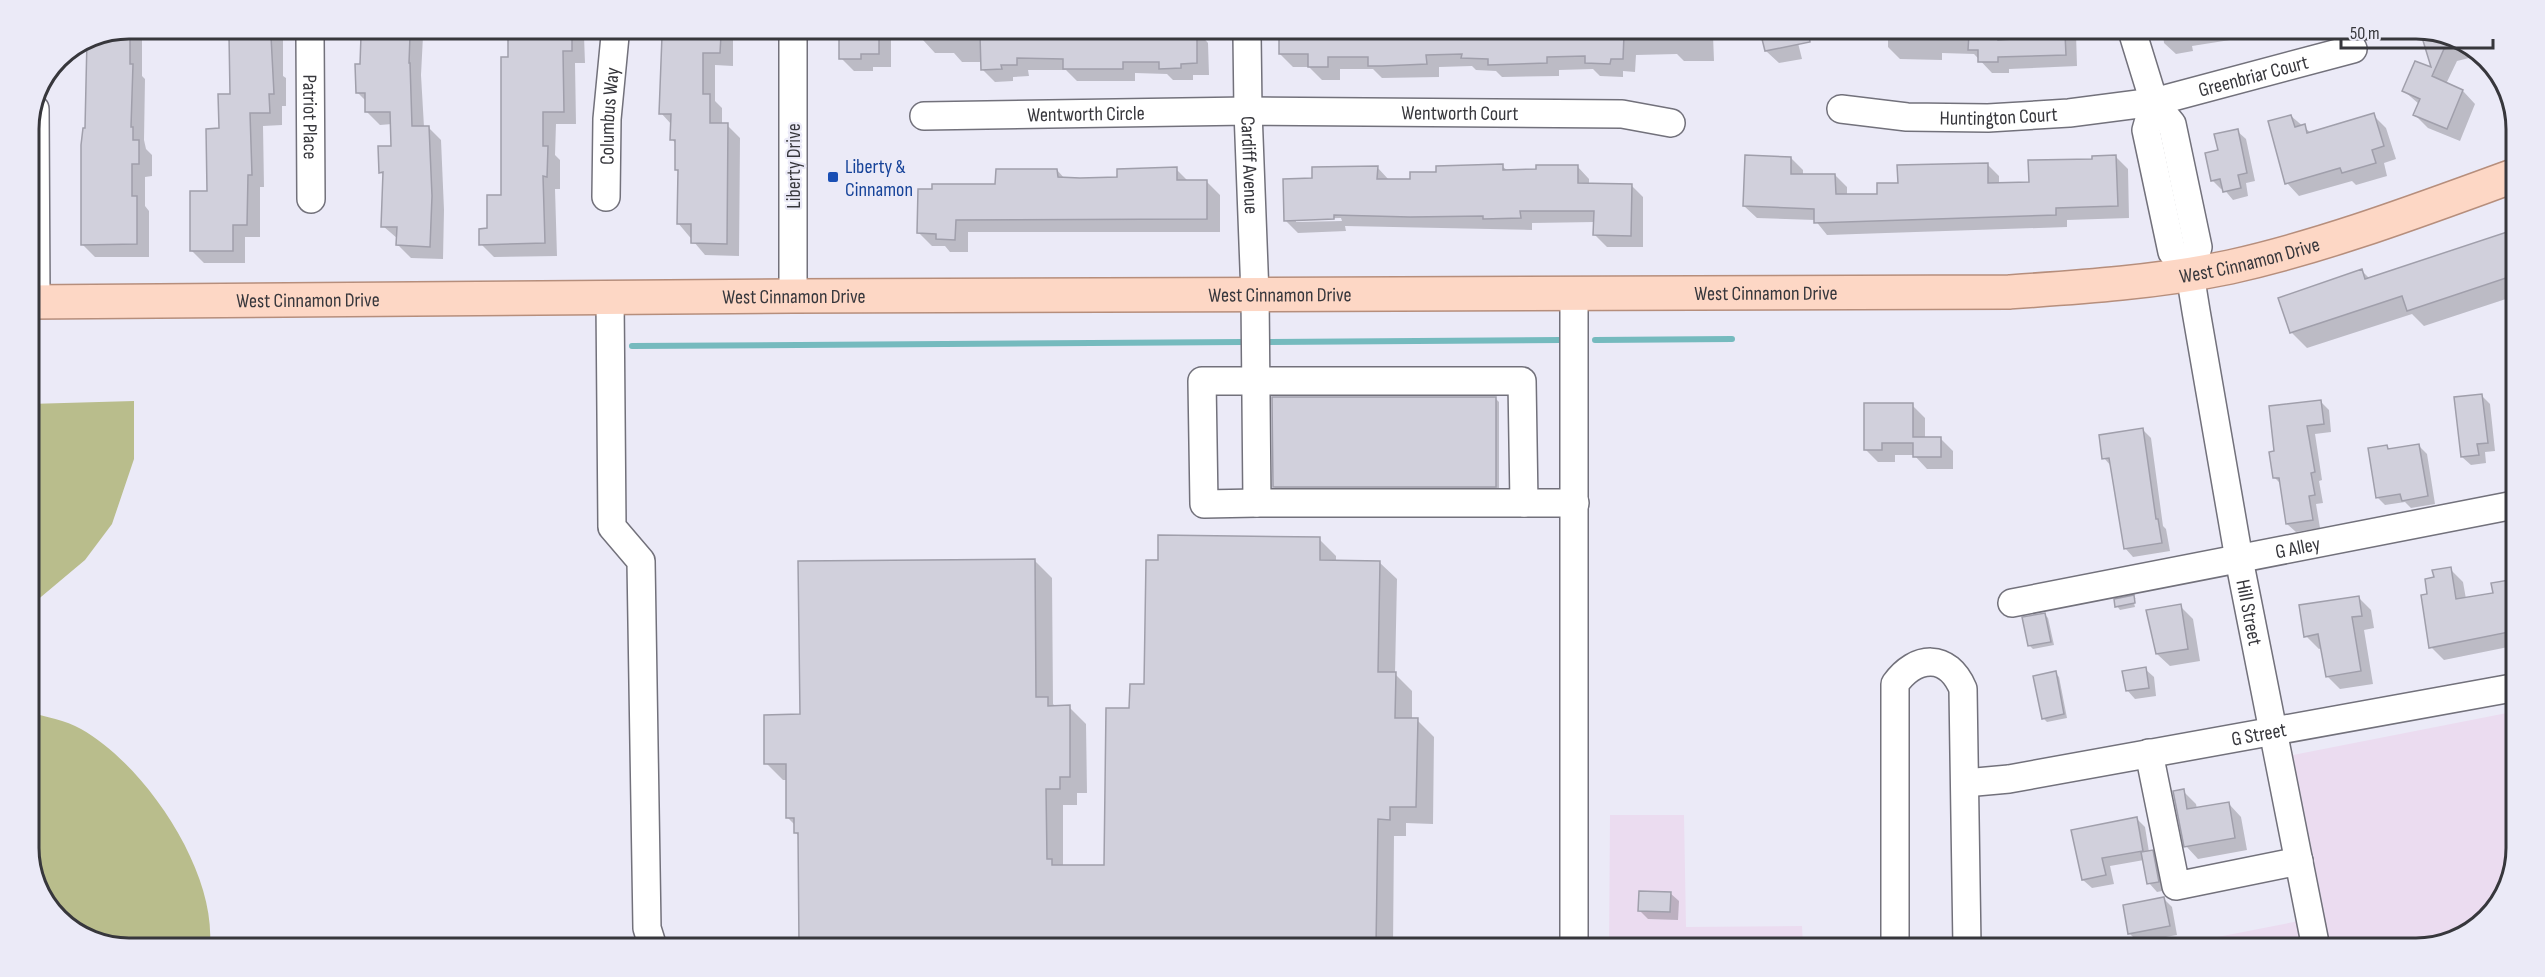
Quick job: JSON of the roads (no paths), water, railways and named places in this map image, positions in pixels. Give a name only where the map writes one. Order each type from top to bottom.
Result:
[{"type":"main road","name":"West Cinnamon Drive","points":[[39,302],[1574,292],[2009,292],[2092,286],[2190,274],[2256,260],[2370,228],[2506,179]]},
{"type":"street","name":"Patriot Place","points":[[310,39],[311,199]]},
{"type":"street","name":"Columbus Way","points":[[606,197],[607,119],[615,39]]},
{"type":"street","name":"Liberty Drive","points":[[793,39],[793,296]]},
{"type":"street","name":"Cardiff Avenue","points":[[1247,39],[1255,295],[1257,503]]},
{"type":"street","name":"Hill Street","points":[[2135,39],[2154,102],[2172,124],[2198,247],[2190,274],[2239,559],[2314,938]]},
{"type":"street","name":"Greenbriar Court","points":[[2154,102],[2353,49]]},
{"type":"street","name":"Huntington Court","points":[[1841,109],[1907,117],[1988,118],[2069,113],[2154,102]]},
{"type":"street","name":"Wentworth Circle","points":[[924,116],[1248,111]]},
{"type":"street","name":"Wentworth Court","points":[[1248,111],[1622,114],[1671,123]]},
{"type":"street","points":[[1574,292],[1574,938]]},
{"type":"street","points":[[610,299],[612,527],[641,561],[647,928],[650,938]]},
{"type":"street","points":[[1524,503],[1522,381],[1202,381],[1204,504],[1575,503]]},
{"type":"street","name":"G Alley","points":[[2012,603],[2506,507]]},
{"type":"street","points":[[1895,938],[1895,684],[1905,671],[1921,664],[1940,662],[1957,674],[1963,688],[1967,938]]},
{"type":"street","name":"G Street","points":[[1965,783],[2008,779],[2506,689]]},
{"type":"street","points":[[2149,753],[2176,886],[2299,861]]},
{"type":"waterway","points":[[1595,340],[1732,339]]},
{"type":"waterway","points":[[1268,342],[1561,340]]},
{"type":"waterway","points":[[632,346],[1242,342]]},
{"type":"place","name":"Liberty & Cinnamon","points":[[833,177]]}]
